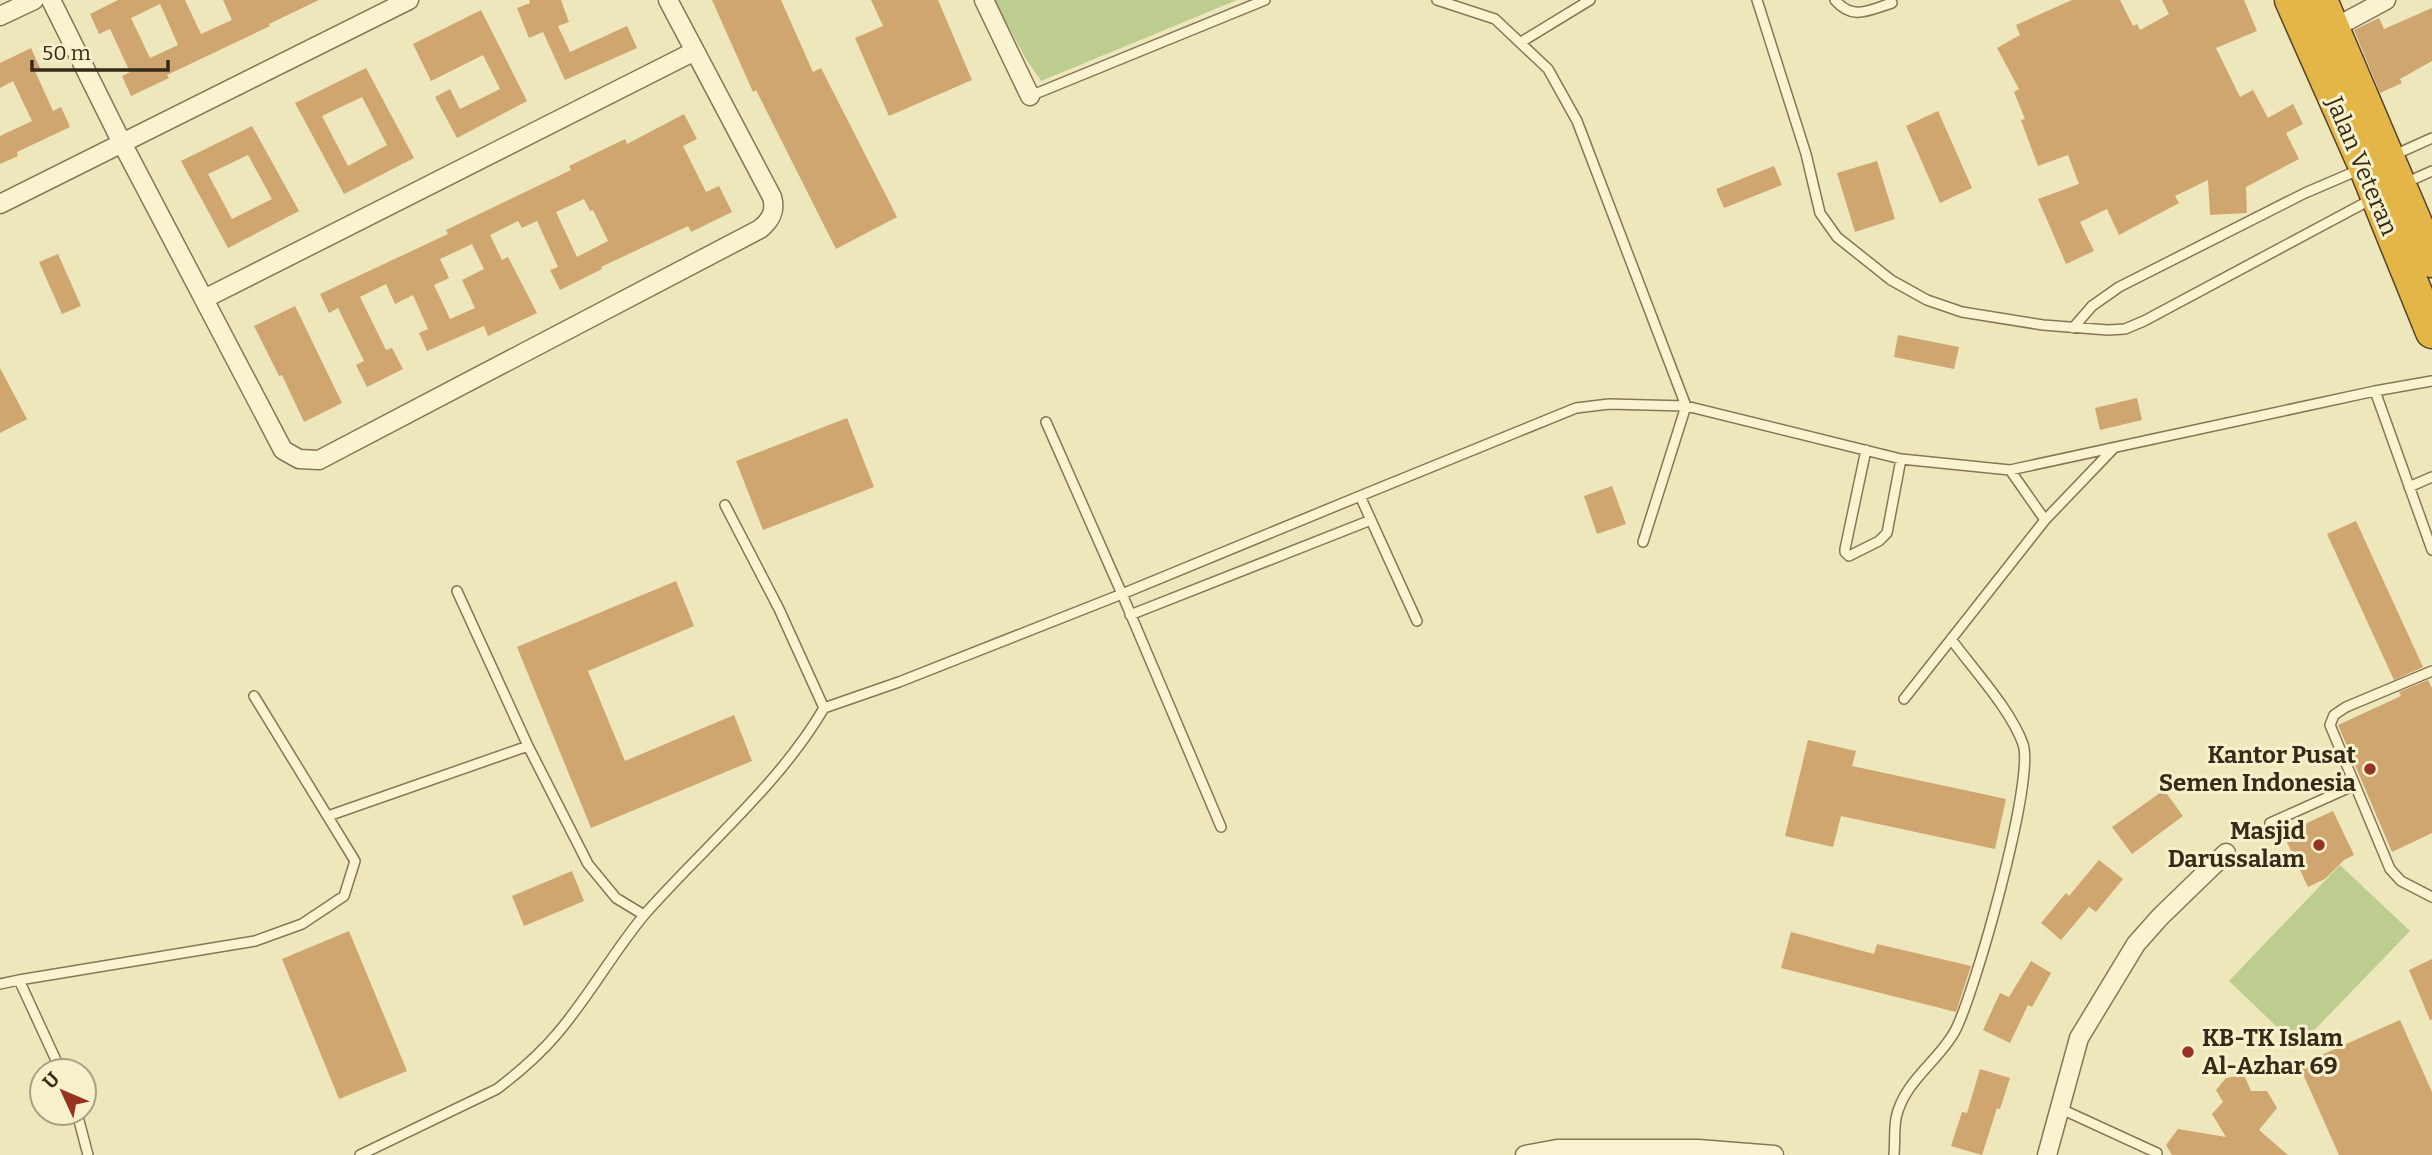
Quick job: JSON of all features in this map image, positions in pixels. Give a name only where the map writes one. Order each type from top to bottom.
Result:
[{"type":"highway","name":"Jalan Veteran","points":[[2291,0],[2383,177]]},
{"type":"highway","name":"Jalan Veteran","points":[[2321,0],[2383,177],[2419,266],[2432,332]]},
{"type":"street","points":[[0,16],[34,0]]},
{"type":"street","points":[[51,0],[122,143],[283,450],[299,459],[319,460],[760,229],[768,222],[774,207],[772,197],[668,0]]},
{"type":"street","points":[[0,204],[122,143],[374,8],[409,0]]},
{"type":"street","points":[[984,0],[1030,96]]},
{"type":"street","points":[[2333,28],[2386,0]]},
{"type":"street","points":[[204,299],[695,51]]},
{"type":"street","points":[[2047,1155],[2079,1038],[2136,944],[2226,853]]},
{"type":"street","points":[[1525,1155],[1557,1149],[1774,1155]]},
{"type":"lane","points":[[1030,96],[1265,0]]},
{"type":"lane","points":[[1437,0],[1495,19],[1548,69],[1577,121],[1686,406],[1643,542]]},
{"type":"lane","points":[[1521,42],[1590,0]]},
{"type":"lane","points":[[1757,0],[1806,154],[1820,213],[1836,237],[1891,280],[1927,300],[1962,313],[2073,328],[2125,329],[2144,321],[2383,177],[2432,138]]},
{"type":"lane","points":[[1835,0],[1841,8],[1854,14],[1892,3]]},
{"type":"lane","points":[[2073,328],[2092,306],[2119,287],[2305,193],[2383,177],[2432,171]]},
{"type":"lane","points":[[360,1155],[497,1089],[515,1075],[556,1034],[644,915],[743,811],[811,730],[824,708],[899,682],[1122,594],[1576,408],[1609,404],[1686,406],[1901,459],[2010,470],[2432,381]]},
{"type":"lane","points":[[2375,391],[2432,550]]},
{"type":"lane","points":[[1046,422],[1222,827]]},
{"type":"lane","points":[[1904,699],[2045,520],[2116,447]]},
{"type":"lane","points":[[1866,450],[1844,549],[1849,555],[1879,541],[1887,533],[1901,459]]},
{"type":"lane","points":[[2010,470],[2045,520]]},
{"type":"lane","points":[[2409,487],[2432,477]]},
{"type":"lane","points":[[1360,496],[1418,621]]},
{"type":"lane","points":[[725,505],[779,608],[824,708]]},
{"type":"lane","points":[[1130,615],[1371,520]]},
{"type":"lane","points":[[457,591],[528,746],[588,864],[616,898],[644,915]]},
{"type":"lane","points":[[1894,1155],[1896,1117],[1906,1093],[1941,1052],[1959,1024],[2016,827],[2025,764],[2024,747],[2015,726],[1951,639]]},
{"type":"lane","points":[[2432,671],[2346,707],[2334,715],[2330,725],[2390,869],[2401,881],[2432,897]]},
{"type":"lane","points":[[0,984],[255,941],[302,924],[344,896],[355,861],[254,696]]},
{"type":"lane","points":[[328,817],[528,746]]},
{"type":"lane","points":[[2270,823],[2355,785]]},
{"type":"lane","points":[[19,979],[55,1057]]},
{"type":"lane","points":[[2059,1108],[2157,1153]]},
{"type":"lane","points":[[81,1127],[88,1155]]},
{"type":"green space","points":[[994,0],[1237,0],[1041,81]]},
{"type":"green space","points":[[2340,865],[2410,931],[2298,1047],[2229,981]]},
{"type":"building","points":[[118,0],[185,0],[201,34],[232,20],[223,0],[319,0],[167,75],[169,78],[131,96],[122,76],[130,72],[110,29],[99,34],[90,14]],"holes":[[[160,4],[178,45],[150,58],[131,18]]]},
{"type":"building","points":[[529,0],[561,0],[569,22],[558,26],[570,52],[627,26],[637,48],[565,80],[543,32],[529,38],[517,8],[530,3]]},
{"type":"building","points":[[712,0],[781,0],[813,72],[821,68],[897,217],[836,249],[756,90],[753,92]]},
{"type":"building","points":[[871,0],[938,0],[972,80],[889,116],[855,38],[883,26]]},
{"type":"building","points":[[2072,0],[2120,0],[2133,26],[2137,24],[2140,30],[2169,14],[2162,0],[2244,0],[2257,31],[2216,48],[2240,97],[2253,90],[2268,118],[2293,104],[2303,124],[2286,133],[2299,159],[2246,187],[2247,213],[2210,215],[2208,180],[2175,196],[2179,203],[2119,235],[2107,209],[2080,222],[2094,251],[2066,264],[2038,199],[2079,184],[2068,155],[2038,166],[2021,120],[2025,119],[2014,92],[2019,89],[1997,48],[2020,35],[2016,25]]},
{"type":"building","points":[[2432,8],[2432,61],[2400,79],[2402,83],[2380,93],[2354,30],[2379,18],[2384,29]]},
{"type":"building","points":[[481,10],[527,101],[457,138],[435,97],[450,89],[460,109],[500,89],[483,55],[431,81],[413,44]]},
{"type":"building","points":[[31,48],[40,68],[35,71],[53,111],[61,107],[70,127],[17,152],[18,156],[0,164],[0,136],[32,121],[13,81],[0,88],[0,63]]},
{"type":"building","points":[[366,68],[414,158],[344,194],[295,103]],"holes":[[[362,97],[387,145],[348,166],[322,116]]]},
{"type":"building","points":[[1938,111],[1972,188],[1940,203],[1906,126]]},
{"type":"building","points":[[684,114],[697,139],[683,146],[706,192],[719,186],[732,212],[691,232],[688,226],[601,267],[602,269],[560,290],[550,270],[558,267],[537,221],[522,228],[518,221],[490,235],[502,260],[508,257],[537,313],[488,336],[484,326],[427,351],[419,333],[428,329],[413,295],[395,304],[386,284],[360,297],[386,350],[392,348],[403,369],[367,387],[356,365],[364,361],[338,308],[329,313],[320,294],[448,234],[446,230],[571,170],[569,166],[625,139],[627,144]],"holes":[[[584,199],[590,211],[593,210],[608,241],[577,257],[556,212]],[[472,244],[484,269],[462,280],[475,308],[450,319],[434,285],[449,278],[440,259]]]},
{"type":"building","points":[[252,126],[299,211],[228,248],[181,161]],"holes":[[[248,155],[272,199],[232,219],[208,174]]]},
{"type":"building","points":[[1877,161],[1895,219],[1855,232],[1837,173]]},
{"type":"building","points":[[1774,166],[1782,185],[1724,208],[1716,189]]},
{"type":"building","points":[[58,254],[81,306],[62,314],[39,262]]},
{"type":"building","points":[[295,306],[342,403],[304,422],[282,375],[279,376],[254,326]]},
{"type":"building","points":[[1898,335],[1959,347],[1954,369],[1894,357]]},
{"type":"building","points":[[0,368],[27,419],[0,433]]},
{"type":"building","points":[[2137,398],[2142,420],[2100,430],[2095,408]]},
{"type":"building","points":[[847,418],[874,487],[763,530],[736,461]]},
{"type":"building","points":[[1612,486],[1626,524],[1597,534],[1584,496]]},
{"type":"building","points":[[2356,521],[2423,667],[2394,680],[2327,534]]},
{"type":"building","points":[[676,581],[694,626],[588,671],[625,761],[734,715],[752,761],[591,828],[517,647]]},
{"type":"building","points":[[2428,680],[2432,688],[2432,833],[2392,852],[2338,725],[2401,696],[2399,692]]},
{"type":"building","points":[[1808,740],[1856,751],[1852,766],[2006,799],[1995,849],[1841,816],[1833,847],[1785,836]]},
{"type":"building","points":[[2164,790],[2183,816],[2132,854],[2112,827]]},
{"type":"building","name":"Masjid Darussalam","points":[[2333,811],[2354,855],[2344,860],[2325,879],[2308,887],[2283,834]]},
{"type":"building","points":[[2099,860],[2123,879],[2096,912],[2089,907],[2061,940],[2041,923],[2066,893],[2069,896]]},
{"type":"building","points":[[572,871],[584,901],[524,926],[512,896]]},
{"type":"building","points":[[349,931],[407,1071],[339,1099],[282,959]]},
{"type":"building","points":[[1791,932],[1874,954],[1877,944],[1971,966],[1956,1012],[1781,968]]},
{"type":"building","points":[[2432,959],[2432,1019],[2430,1020],[2409,970]]},
{"type":"building","points":[[2031,961],[2051,973],[2032,1007],[2028,1005],[2010,1043],[1983,1030],[2000,993],[2009,997]]},
{"type":"building","points":[[2400,1020],[2432,1092],[2432,1155],[2339,1155],[2299,1065]]},
{"type":"building","points":[[1980,1069],[2010,1078],[1982,1155],[1951,1146],[1962,1112],[1967,1113]]},
{"type":"building","points":[[2244,1075],[2251,1091],[2267,1091],[2277,1108],[2259,1130],[2288,1155],[2172,1155],[2166,1145],[2178,1129],[2226,1137],[2212,1114],[2223,1102],[2216,1090],[2226,1078]]},
{"type":"place","name":"Kantor Pusat Semen Indonesia","points":[[2370,769]]},
{"type":"place","name":"Masjid Darussalam","points":[[2319,845]]},
{"type":"place","name":"KB-TK Islam Al-Azhar 69","points":[[2188,1052]]}]
